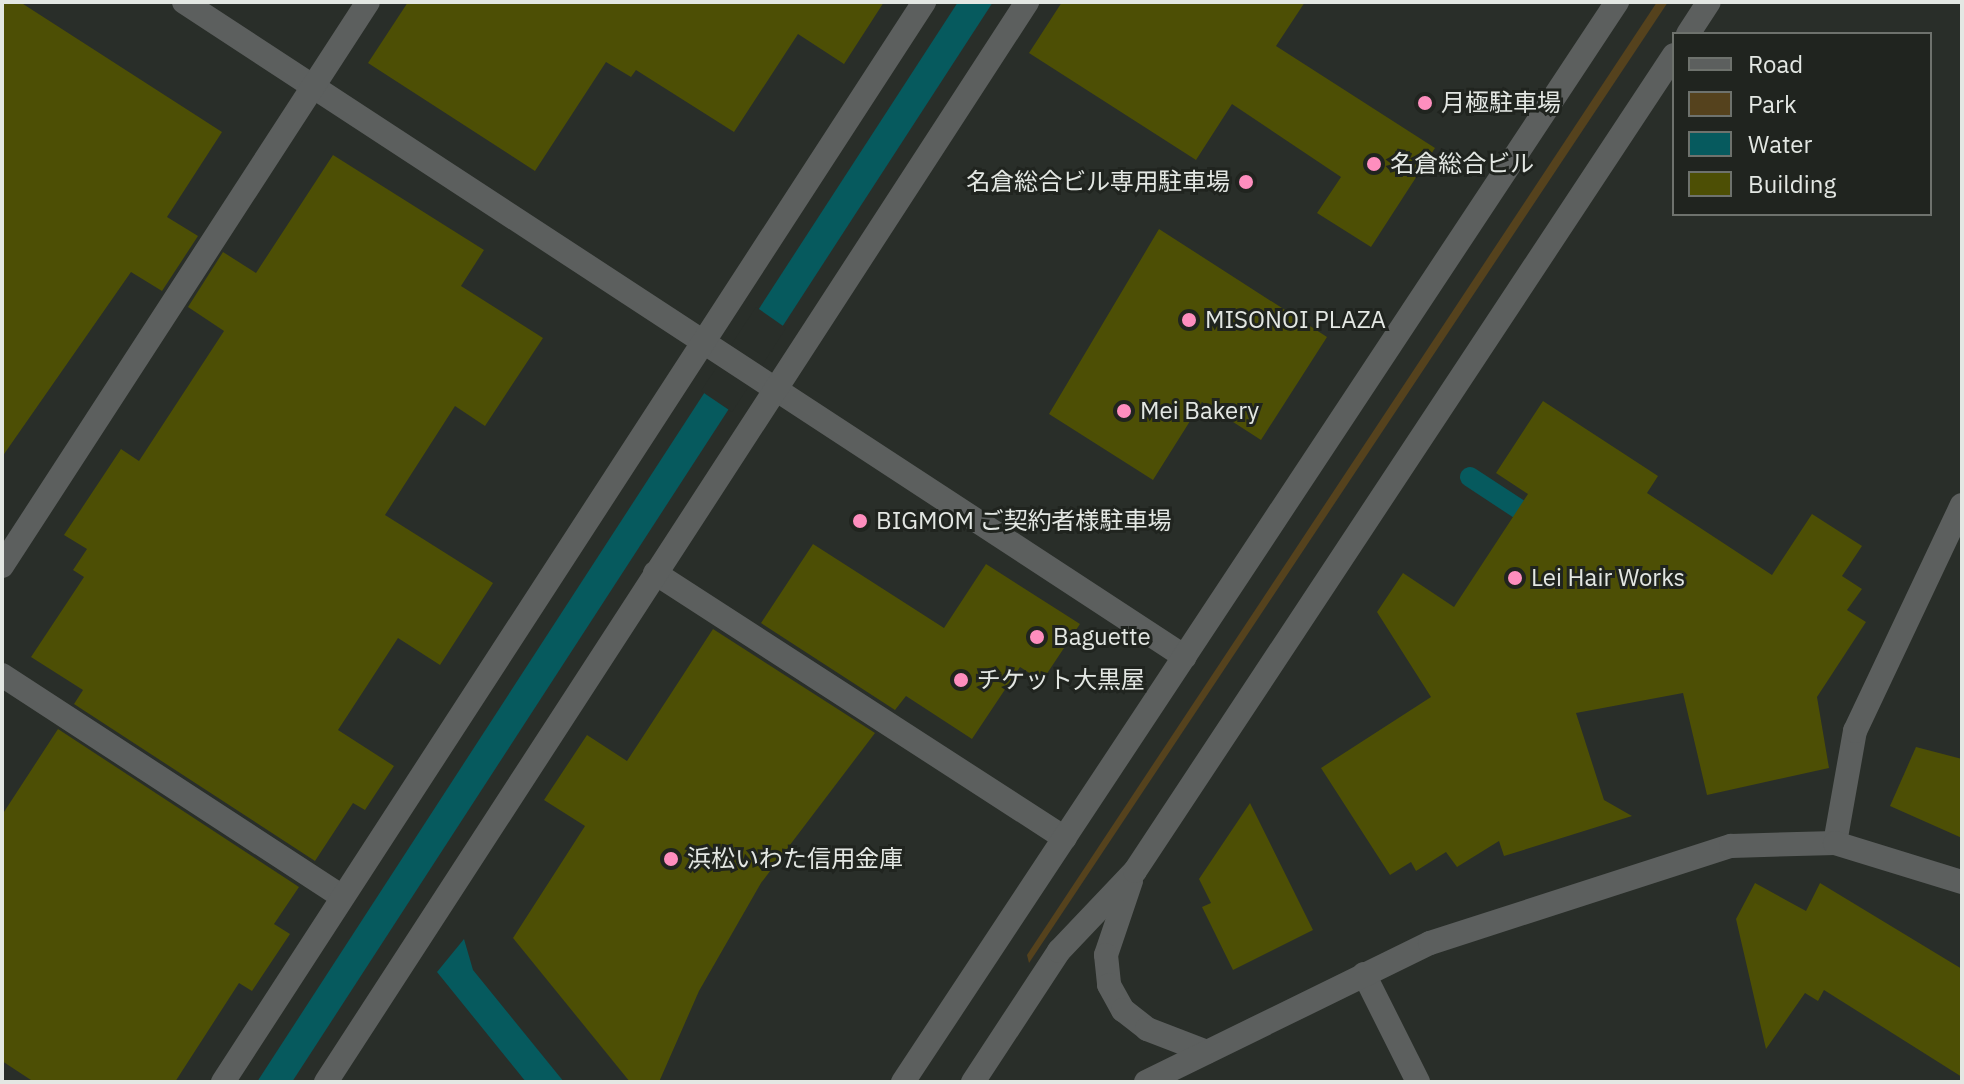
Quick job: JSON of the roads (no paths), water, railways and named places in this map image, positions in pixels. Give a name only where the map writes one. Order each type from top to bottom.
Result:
[{"type":"street","points":[[184,2],[1185,657]]},
{"type":"street","points":[[2,566],[368,2]]},
{"type":"street","points":[[223,1082],[342,897],[714,348],[924,2]]},
{"type":"street","points":[[326,1082],[655,573],[765,382],[1027,2]]},
{"type":"street","points":[[903,1082],[1617,2]]},
{"type":"street","points":[[1689,32],[1709,2]]},
{"type":"street","points":[[973,1082],[1059,951],[1135,871],[1672,58]]},
{"type":"street","points":[[1835,843],[1855,731],[1962,505]]},
{"type":"street","points":[[655,573],[1065,838]]},
{"type":"street","points":[[2,675],[342,897]]},
{"type":"street","points":[[1146,1082],[1364,974],[1481,923],[1680,859],[1731,846],[1835,843],[1962,882]]},
{"type":"street","points":[[1135,871],[1106,955],[1109,985],[1123,1010],[1147,1029],[1207,1052]]},
{"type":"street","points":[[1364,974],[1418,1082]]},
{"type":"water","points":[[958,2],[993,2],[292,1082],[257,1082]]},
{"type":"water","points":[[464,939],[473,970],[564,1082],[526,1082],[437,972]]},
{"type":"waterway","points":[[1470,477],[1540,523]]},
{"type":"place","name":"月極駐車場","points":[[1425,103]]},
{"type":"place","name":"名倉総合ビル","points":[[1374,164]]},
{"type":"place","name":"名倉総合ビル専用駐車場","points":[[1246,182]]},
{"type":"place","name":"MISONOI PLAZA","points":[[1189,320]]},
{"type":"place","name":"Mei Bakery","points":[[1124,411]]},
{"type":"place","name":"BIGMOM ご契約者様駐車場","points":[[860,521]]},
{"type":"place","name":"Lei Hair Works","points":[[1515,578]]},
{"type":"place","name":"Baguette","points":[[1037,637]]},
{"type":"place","name":"チケット大黒屋","points":[[961,680]]},
{"type":"place","name":"浜松いわた信用金庫","points":[[671,859]]}]
